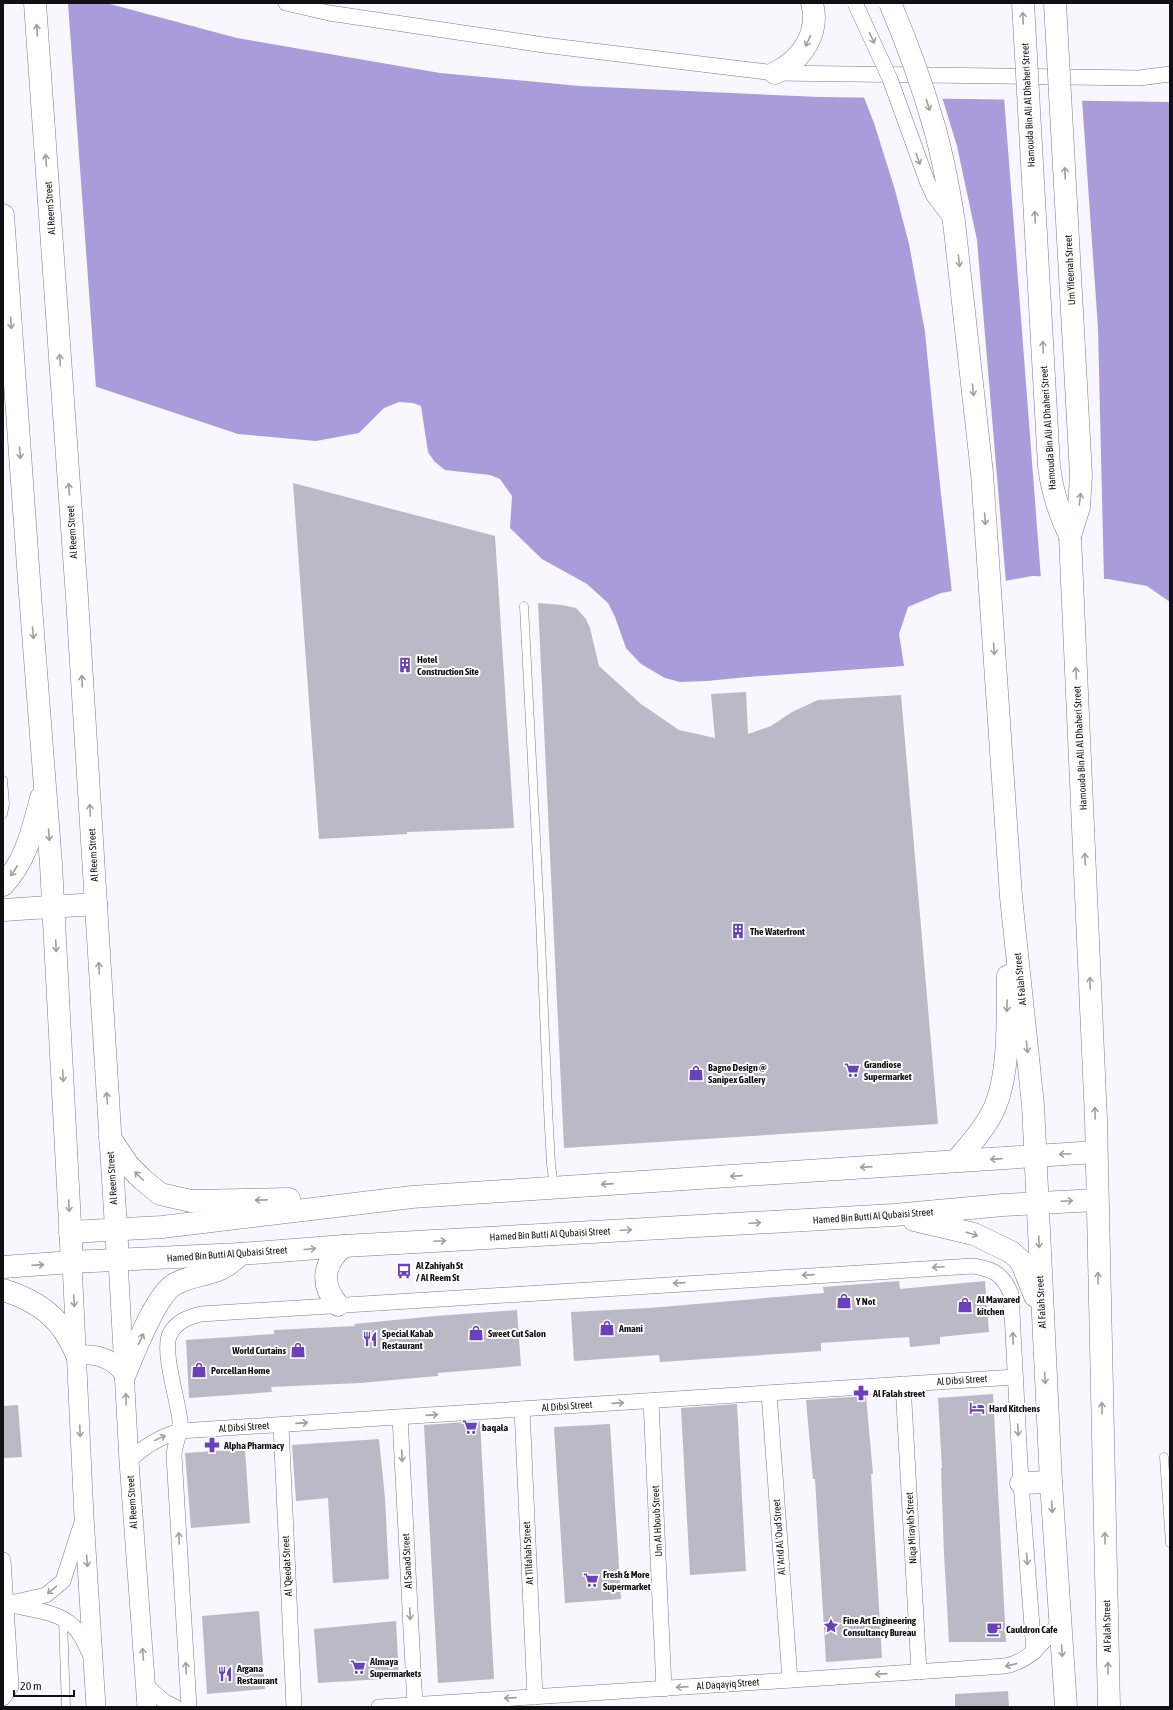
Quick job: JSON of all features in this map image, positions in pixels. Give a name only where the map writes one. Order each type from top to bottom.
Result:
[{"type":"main road","name":"Al Reem Street","points":[[36,3],[77,598],[109,1137],[118,1260]]},
{"type":"main road","points":[[775,72],[785,68],[794,61],[808,43],[814,20],[812,3]]},
{"type":"main road","points":[[890,3],[915,67],[934,127],[946,174],[954,222],[982,473],[1011,897],[1004,1076],[1000,1093],[992,1114],[982,1130],[956,1162]]},
{"type":"main road","name":"Hamouda Bin Ali Al Dhaheri Street","points":[[1023,3],[1050,466],[1056,502],[1070,536],[1087,898]]},
{"type":"main road","name":"Um Yifeenah Street","points":[[1056,3],[1081,475],[1079,506],[1070,536]]},
{"type":"main road","points":[[3,214],[30,594],[46,782],[54,907],[72,1262]]},
{"type":"main road","points":[[3,885],[15,870],[24,854],[46,782]]},
{"type":"main road","name":"Al Falah Street","points":[[1011,897],[1032,1105],[1041,1311],[1066,1707]]},
{"type":"main road","name":"Al Falah Street","points":[[1087,898],[1096,1152],[1110,1707]]},
{"type":"main road","points":[[3,910],[96,904]]},
{"type":"main road","points":[[109,1137],[128,1165],[160,1194],[191,1201],[412,1197],[1096,1152]]},
{"type":"main road","points":[[70,1232],[162,1227],[412,1197]]},
{"type":"main road","name":"Hamed Bin Butti Al Qubaisi Street","points":[[3,1267],[894,1215],[1037,1203],[1097,1200]]},
{"type":"main road","points":[[894,1215],[974,1234],[1011,1252],[1021,1261],[1041,1311]]},
{"type":"main road","points":[[338,1305],[327,1289],[326,1274],[330,1260],[336,1252],[344,1246]]},
{"type":"main road","points":[[125,1374],[157,1303],[172,1285],[220,1270],[234,1261],[240,1254]]},
{"type":"main road","points":[[3,1290],[26,1298],[52,1316],[71,1341],[77,1355]]},
{"type":"main road","points":[[1021,1483],[1051,1482]]},
{"type":"street","points":[[286,3],[329,13],[544,45],[775,72],[1139,78],[1170,74]]},
{"type":"street","points":[[855,3],[890,79],[927,181],[934,196],[954,222]]},
{"type":"street","points":[[1047,3],[1051,77]]},
{"type":"street","name":"Al Reem Street","points":[[118,1260],[129,1461],[147,1707]]},
{"type":"street","points":[[72,1262],[84,1517],[96,1707]]},
{"type":"street","points":[[188,1707],[174,1454],[176,1440],[180,1431],[180,1417],[168,1352],[169,1336],[177,1324],[188,1317],[201,1314],[338,1305],[973,1266],[985,1268],[996,1273],[1006,1282],[1011,1294],[1021,1483],[1034,1652]]},
{"type":"street","points":[[77,1355],[95,1355],[104,1357],[125,1374]]},
{"type":"street","name":"Al Dibsi Street","points":[[129,1461],[156,1439],[180,1431],[1015,1377]]},
{"type":"street","name":"Niqa Miraykh Street","points":[[903,1384],[919,1672]]},
{"type":"street","name":"Al 'Arid Al 'Oud Street","points":[[769,1393],[790,1680]]},
{"type":"street","name":"Um Al Hboub Street","points":[[651,1401],[664,1688]]},
{"type":"street","name":"At Tilfahah Street","points":[[522,1409],[535,1697]]},
{"type":"street","name":"Al Sanad Street","points":[[400,1417],[415,1705]]},
{"type":"street","name":"Al 'Qeedat Street","points":[[281,1425],[294,1707]]},
{"type":"street","points":[[6,1604],[46,1595],[63,1581],[84,1517]]},
{"type":"street","points":[[3,1560],[11,1686],[3,1698]]},
{"type":"street","points":[[6,1604],[45,1612],[63,1619],[78,1632],[94,1661]]},
{"type":"street","name":"Al Daqayiq Street","points":[[379,1707],[1005,1666],[1016,1664],[1026,1659],[1060,1622]]},
{"type":"street","points":[[146,1685],[165,1702],[175,1707]]},
{"type":"lane","points":[[524,606],[548,1109],[554,1188]]},
{"type":"lane","points":[[3,780],[5,804],[3,814]]},
{"type":"lane","points":[[1164,1458],[1170,1543]]},
{"type":"lane","points":[[63,1619],[66,1707]]},
{"type":"shaded area","points":[[3,3],[106,3],[237,38],[440,73],[579,86],[819,97],[1170,102],[1170,602],[1147,586],[1108,579],[1032,576],[941,593],[908,607],[899,634],[904,666],[680,682],[665,678],[641,664],[626,648],[615,617],[608,603],[587,584],[542,559],[510,528],[512,496],[500,479],[490,475],[445,470],[434,461],[428,452],[421,406],[413,403],[399,402],[384,408],[359,433],[316,441],[238,434],[97,387],[46,361]]},
{"type":"pier","points":[[3,3],[68,3],[96,388],[45,362],[6,350],[3,351]]},
{"type":"pier","points":[[863,95],[942,97],[957,146],[977,240],[1006,583],[952,593],[925,332],[909,244],[895,190],[874,123]]},
{"type":"pier","points":[[1004,97],[1082,99],[1098,328],[1104,581],[1041,579]]},
{"type":"building","name":"Hotel Construction Site","points":[[293,483],[495,536],[514,828],[407,832],[407,834],[319,839]]},
{"type":"building","name":"The Waterfront","points":[[538,603],[576,608],[586,619],[590,628],[599,666],[641,704],[679,730],[715,738],[711,694],[746,692],[748,734],[771,726],[792,712],[818,700],[901,695],[938,1124],[564,1148]]},
{"type":"building","points":[[899,1281],[900,1289],[985,1281],[989,1332],[940,1337],[940,1344],[910,1347],[909,1337],[821,1343],[821,1351],[660,1362],[659,1355],[574,1361],[571,1312],[649,1308],[824,1293],[823,1287]]},
{"type":"building","points":[[517,1310],[521,1366],[438,1373],[438,1376],[360,1383],[271,1387],[272,1392],[189,1398],[186,1340],[274,1334],[274,1330],[355,1326],[354,1324]]},
{"type":"building","points":[[993,1394],[1006,1642],[949,1642],[938,1398]]},
{"type":"building","points":[[866,1396],[873,1474],[871,1474],[882,1658],[826,1662],[815,1479],[813,1479],[806,1400]]},
{"type":"building","points":[[737,1404],[746,1571],[690,1575],[681,1408]]},
{"type":"building","points":[[18,1405],[22,1457],[3,1458],[3,1406]]},
{"type":"building","points":[[480,1421],[494,1679],[438,1683],[424,1425]]},
{"type":"building","points":[[610,1424],[621,1599],[565,1603],[554,1427]]},
{"type":"building","points":[[379,1439],[385,1498],[389,1579],[333,1583],[328,1498],[296,1501],[292,1445]]},
{"type":"building","points":[[245,1449],[250,1523],[191,1528],[185,1453]]},
{"type":"building","points":[[259,1611],[265,1689],[207,1694],[202,1616]]},
{"type":"building","points":[[396,1621],[399,1678],[318,1683],[314,1629]]},
{"type":"building","points":[[1008,1691],[1009,1707],[955,1707],[955,1694]]},
{"type":"place","name":"Hotel Construction Site","points":[[405,665]]},
{"type":"place","name":"The Waterfront","points":[[738,931]]},
{"type":"place","name":"Grandiose Supermarket","points":[[852,1070]]},
{"type":"place","name":"Bagno Design @ Sanipex Gallery","points":[[696,1073]]},
{"type":"place","name":"Al Zahiyah St / Al Reem St","points":[[404,1271]]},
{"type":"place","name":"Y Not","points":[[844,1301]]},
{"type":"place","name":"Al Mawared kitchen","points":[[965,1305]]},
{"type":"place","name":"Amani","points":[[607,1328]]},
{"type":"place","name":"Sweet Cut Salon","points":[[476,1333]]},
{"type":"place","name":"Special Kabab Restaurant","points":[[370,1339]]},
{"type":"place","name":"World Curtains","points":[[298,1350]]},
{"type":"place","name":"Porcellan Home","points":[[199,1370]]},
{"type":"place","name":"Al Falah street","points":[[861,1393]]},
{"type":"place","name":"Hard Kitchens","points":[[977,1408]]},
{"type":"place","name":"baqala","points":[[470,1427]]},
{"type":"place","name":"Alpha Pharmacy","points":[[212,1445]]},
{"type":"place","name":"Fresh & More Supermarket","points":[[591,1580]]},
{"type":"place","name":"Fine Art Engineering Consultancy Bureau","points":[[831,1626]]},
{"type":"place","name":"Cauldron Cafe","points":[[994,1629]]},
{"type":"place","name":"Almaya Supermarkets","points":[[358,1667]]},
{"type":"place","name":"Argana Restaurant","points":[[225,1674]]}]
